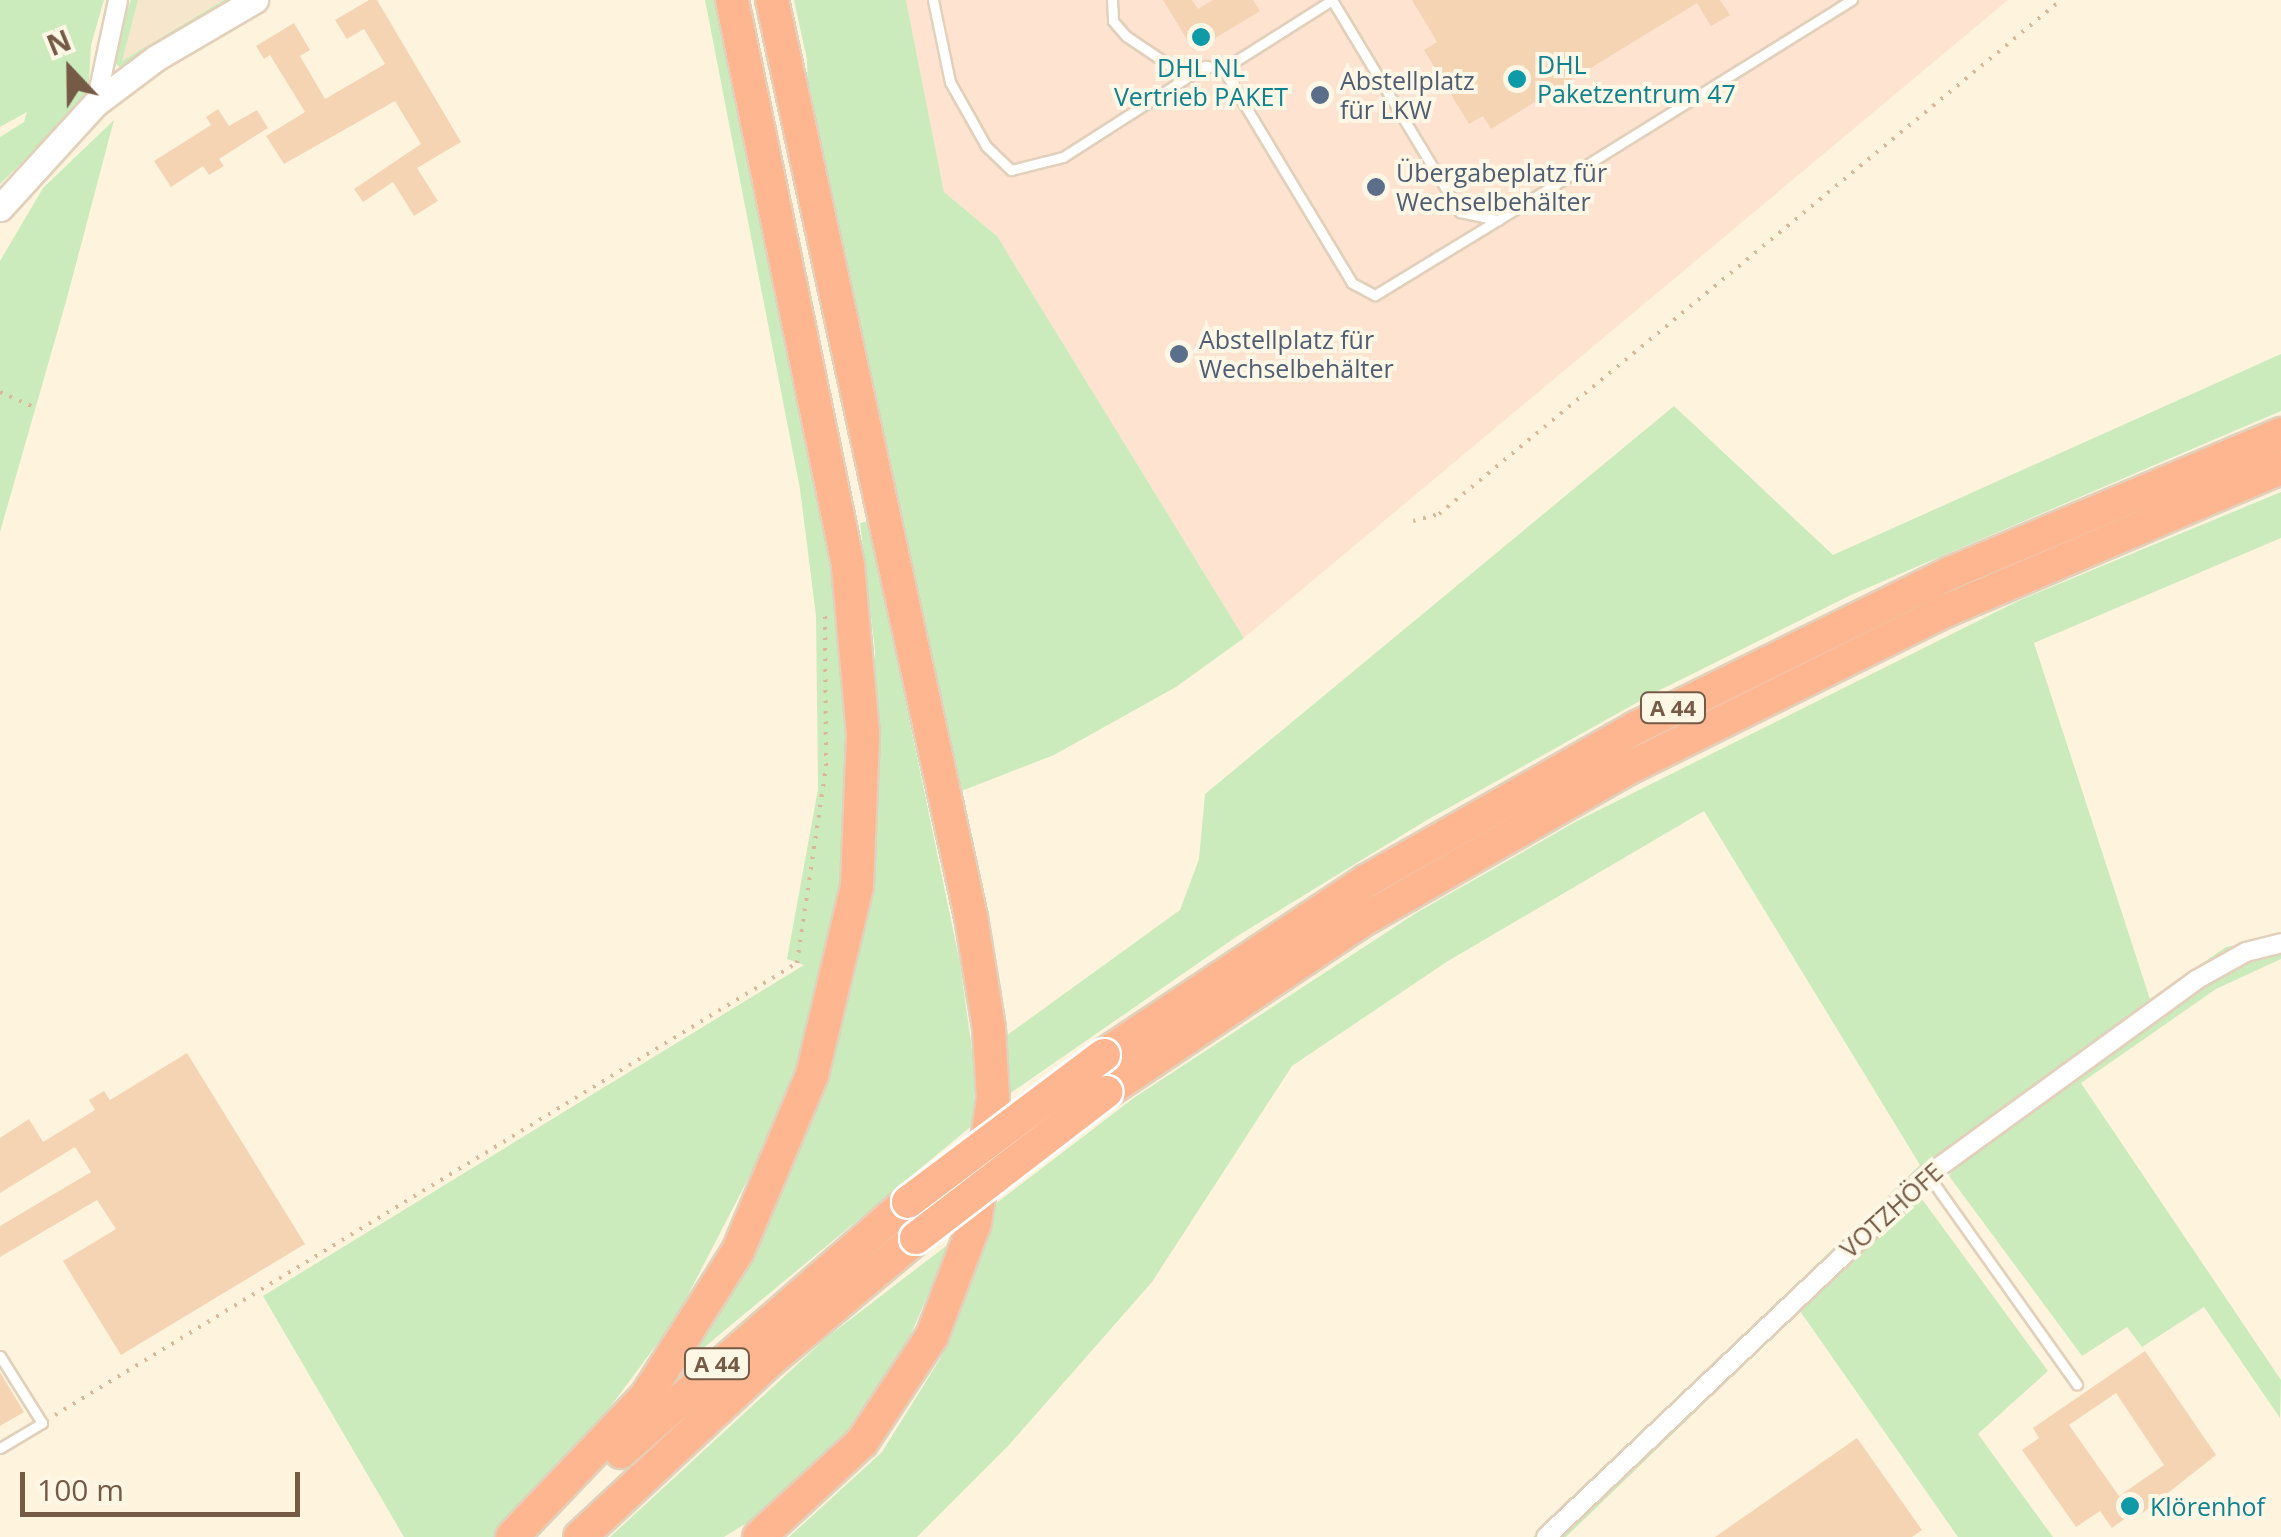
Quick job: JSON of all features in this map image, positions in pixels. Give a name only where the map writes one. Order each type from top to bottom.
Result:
[{"type":"highway","points":[[512,1537],[647,1395],[738,1251],[820,1051],[857,886],[863,734],[848,565],[732,0]]},
{"type":"highway","points":[[759,1537],[862,1442],[932,1336],[975,1223],[993,1098],[973,930],[772,0]]},
{"type":"highway","name":"A 44","points":[[534,1537],[708,1372],[908,1202],[1104,1055],[1366,882],[1637,727],[1935,580],[2281,434]]},
{"type":"highway","name":"A 44","points":[[580,1537],[754,1374],[916,1238],[1106,1092],[1360,922],[1625,770],[1943,612],[2281,468]]},
{"type":"main road","points":[[0,208],[96,103],[254,0]]},
{"type":"street","points":[[96,103],[118,0]]},
{"type":"street","name":"VOTZHÖFE","points":[[1546,1537],[1928,1174],[2196,980],[2246,952],[2281,943]]},
{"type":"lane","points":[[933,0],[950,82],[986,146],[1011,170],[1064,157],[1205,66],[1224,69],[1332,0],[1460,212],[1498,220]]},
{"type":"lane","points":[[1112,0],[1112,21],[1126,36],[1187,78]]},
{"type":"lane","points":[[1224,69],[1352,284],[1374,295],[1852,0]]},
{"type":"lane","points":[[1928,1174],[2077,1385]]},
{"type":"lane","points":[[0,1356],[42,1423],[0,1448]]},
{"type":"path","points":[[1412,521],[1439,514],[2060,0]]},
{"type":"path","points":[[0,392],[32,406]]},
{"type":"path","points":[[42,1423],[797,964],[826,766],[824,606]]},
{"type":"shaded area","points":[[138,0],[224,0],[121,62]]},
{"type":"shaded area","name":"DHL Paketzentrum 47","points":[[906,0],[2008,0],[1244,638],[997,236],[944,192]]},
{"type":"green space","points":[[0,0],[104,0],[91,45],[88,98],[0,184],[0,137],[24,122],[27,112],[0,127]]},
{"type":"green space","points":[[131,0],[138,0],[122,61],[224,0],[237,0],[120,68],[110,57]]},
{"type":"green space","points":[[705,0],[721,0],[804,376],[849,682],[839,886],[790,1098],[675,1320],[593,1430],[497,1537],[404,1537],[263,1296],[804,965],[787,959],[818,789],[816,616],[800,489]]},
{"type":"green space","points":[[794,0],[906,0],[944,192],[997,236],[1244,638],[1176,687],[1054,755],[951,795],[808,110],[807,60]]},
{"type":"green space","points":[[114,120],[0,532],[0,261],[43,188]]},
{"type":"green space","points":[[2281,354],[2281,411],[1851,595],[1656,692],[1427,820],[1239,935],[1009,1094],[999,1041],[1180,910],[1199,859],[1205,794],[1674,406],[1833,555]]},
{"type":"green space","points":[[2281,492],[2281,538],[2034,643],[2150,999],[2226,947],[2281,937],[2145,1008],[1931,1160],[1540,1537],[1533,1537],[1920,1165],[1704,811],[1448,961],[1292,1066],[1152,1282],[1008,1446],[917,1537],[789,1537],[882,1452],[940,1359],[977,1259],[986,1211],[1135,1097],[1416,913],[1577,821],[2020,600]]},
{"type":"green space","points":[[868,521],[960,963],[974,1064],[974,1124],[678,1369],[782,1178],[875,755],[875,651],[860,523]]},
{"type":"green space","points":[[2281,948],[2281,959],[2216,989],[2081,1083],[2281,1380],[2280,1418],[2204,1307],[2142,1347],[2127,1327],[2082,1356],[1949,1176],[1966,1153],[2207,979]]},
{"type":"green space","points":[[1909,1198],[1922,1199],[2048,1371],[1978,1434],[2053,1537],[1958,1537],[1800,1311],[1566,1537],[1554,1537]]},
{"type":"green space","points":[[950,1243],[903,1353],[868,1407],[826,1458],[766,1511],[724,1537],[610,1537],[826,1338]]},
{"type":"building","points":[[369,0],[377,0],[461,142],[417,168],[438,201],[414,216],[393,182],[363,202],[354,189],[421,144],[395,101],[284,164],[266,136],[305,112],[270,55],[264,59],[256,46],[294,23],[310,50],[300,56],[325,99],[385,64],[364,29],[347,39],[335,20]]},
{"type":"building","name":"DHL NL Vertrieb PAKET","points":[[1163,0],[1192,0],[1198,9],[1213,0],[1253,0],[1260,11],[1194,51]]},
{"type":"building","name":"DHL Paketzentrum 47","points":[[1412,0],[1720,0],[1730,15],[1711,26],[1697,3],[1491,129],[1483,116],[1469,124],[1424,50],[1437,42]]},
{"type":"building","points":[[218,109],[229,126],[257,110],[268,128],[219,159],[224,166],[209,175],[203,166],[171,187],[154,161],[211,125],[206,117]]},
{"type":"building","points":[[187,1053],[305,1244],[121,1355],[63,1261],[116,1229],[97,1200],[0,1257],[0,1226],[91,1172],[75,1147],[0,1193],[0,1138],[29,1119],[43,1142],[95,1110],[89,1100],[104,1091],[110,1100]]},
{"type":"building","points":[[2145,1351],[2216,1455],[2134,1520],[2130,1515],[2112,1528],[2100,1511],[2076,1527],[2022,1450],[2039,1438],[2033,1428]],"holes":[[[2116,1393],[2164,1465],[2119,1496],[2069,1425]]]},
{"type":"building","points":[[0,1372],[24,1412],[0,1426]]},
{"type":"building","points":[[1857,1438],[1922,1530],[1912,1537],[1715,1537]]},
{"type":"place","name":"DHL NL Vertrieb PAKET","points":[[1201,37]]},
{"type":"place","name":"DHL Paketzentrum 47","points":[[1517,79]]},
{"type":"place","name":"Abstellplatz für LKW","points":[[1320,95]]},
{"type":"place","name":"Übergabeplatz für Wechselbehälter","points":[[1376,187]]},
{"type":"place","name":"Abstellplatz für Wechselbehälter","points":[[1179,354]]},
{"type":"place","name":"Klörenhof","points":[[2130,1506]]}]
